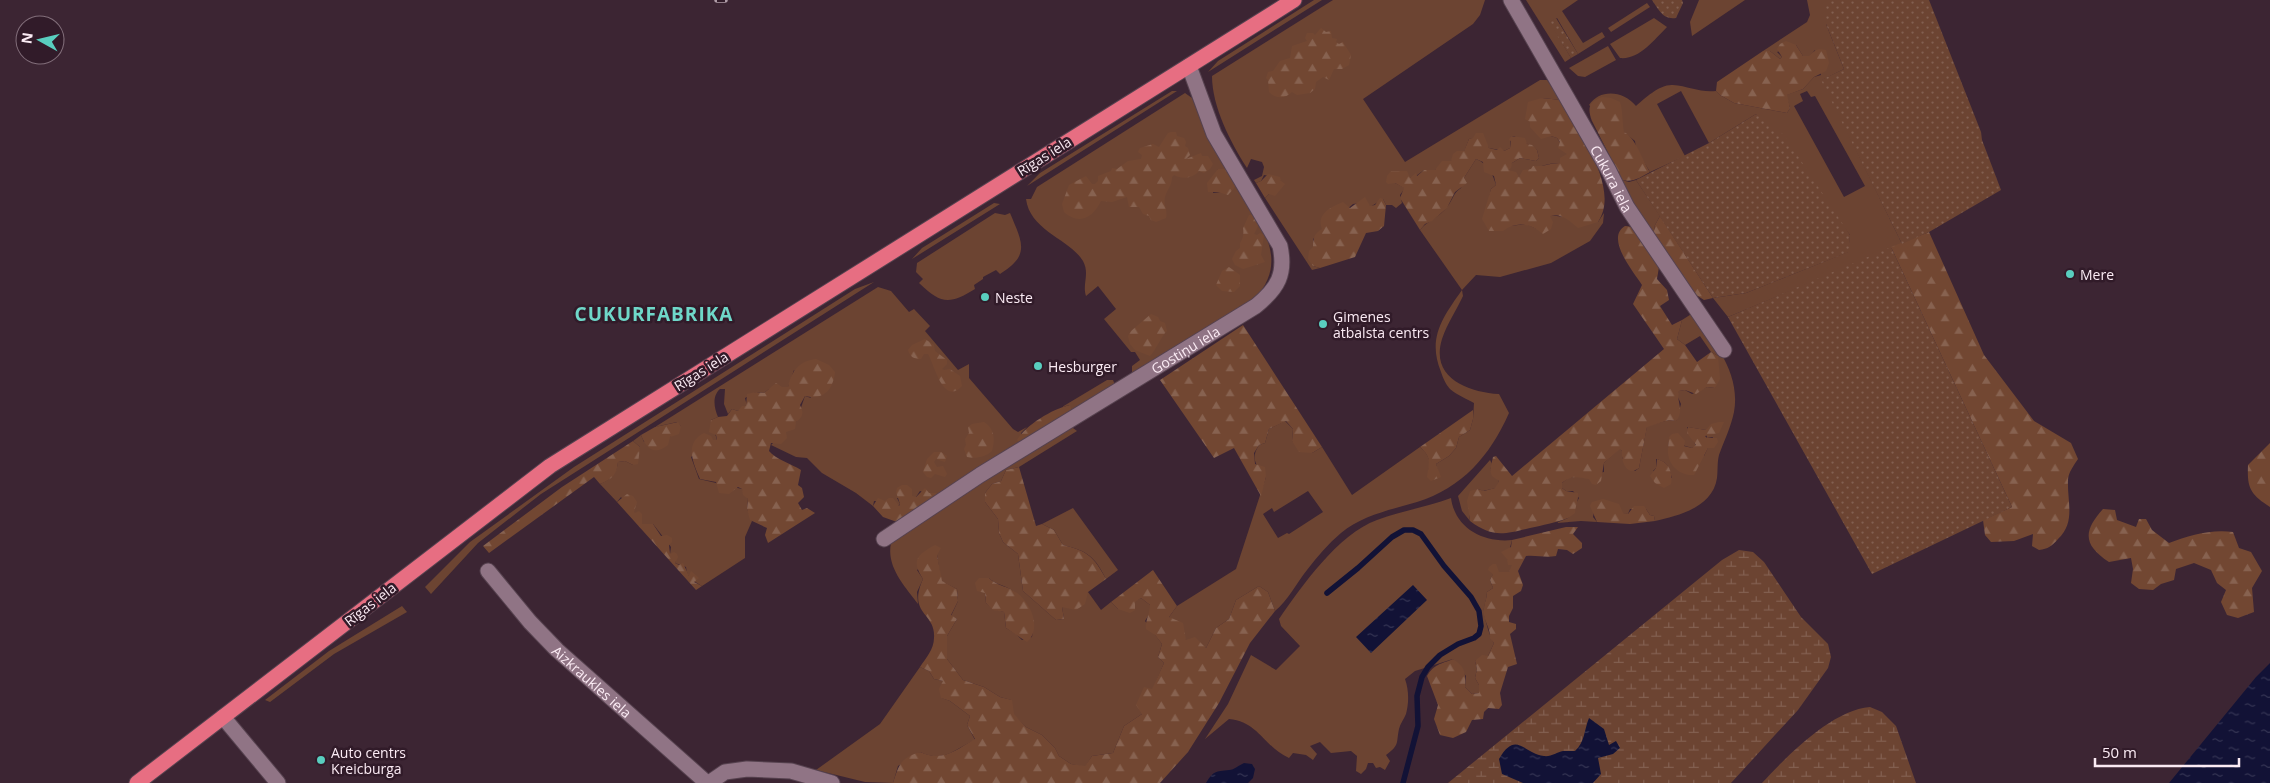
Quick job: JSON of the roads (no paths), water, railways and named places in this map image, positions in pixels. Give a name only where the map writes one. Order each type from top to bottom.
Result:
[{"type":"highway","name":"Rīgas iela","points":[[137,783],[550,466],[1294,0]]},
{"type":"street","name":"Cukura iela","points":[[1511,0],[1609,171],[1627,207],[1724,350]]},
{"type":"street","name":"Gostiņu iela","points":[[884,539],[980,475],[1256,306],[1276,286],[1281,275],[1283,261],[1280,246],[1214,134],[1189,66]]},
{"type":"street","name":"Aizkraukles iela","points":[[488,571],[530,622],[557,650],[708,783]]},
{"type":"street","points":[[223,717],[278,783]]},
{"type":"street","points":[[708,783],[725,772],[747,769],[791,770],[832,783]]},
{"type":"water","points":[[1413,585],[1427,600],[1371,653],[1356,637]]},
{"type":"water","points":[[2270,663],[2270,783],[2169,783],[2256,677]]},
{"type":"water","points":[[1589,718],[1604,729],[1609,745],[1616,741],[1620,748],[1613,754],[1598,758],[1601,774],[1593,783],[1523,783],[1502,774],[1499,759],[1510,746],[1520,746],[1544,756],[1563,751],[1575,751],[1583,740]]},
{"type":"water","points":[[1244,763],[1252,764],[1255,769],[1253,778],[1248,783],[1206,783],[1215,772],[1233,769]]},
{"type":"waterway","points":[[1327,593],[1392,537],[1404,530],[1413,530],[1421,534],[1444,566],[1471,597],[1479,611],[1481,626],[1479,634],[1440,655],[1428,667],[1422,677],[1417,696],[1418,726],[1403,783]]},
{"type":"railway","points":[[717,0],[725,0]]},
{"type":"place","name":"Mere","points":[[2070,274]]},
{"type":"place","name":"Neste","points":[[985,297]]},
{"type":"place","name":"Ģimenes atbalsta centrs","points":[[1323,324]]},
{"type":"place","name":"Hesburger","points":[[1038,366]]},
{"type":"place","name":"Auto centrs Kreicburga","points":[[321,760]]},
{"type":"district","name":"CUKURFABRIKA","points":[[654,314]]}]
